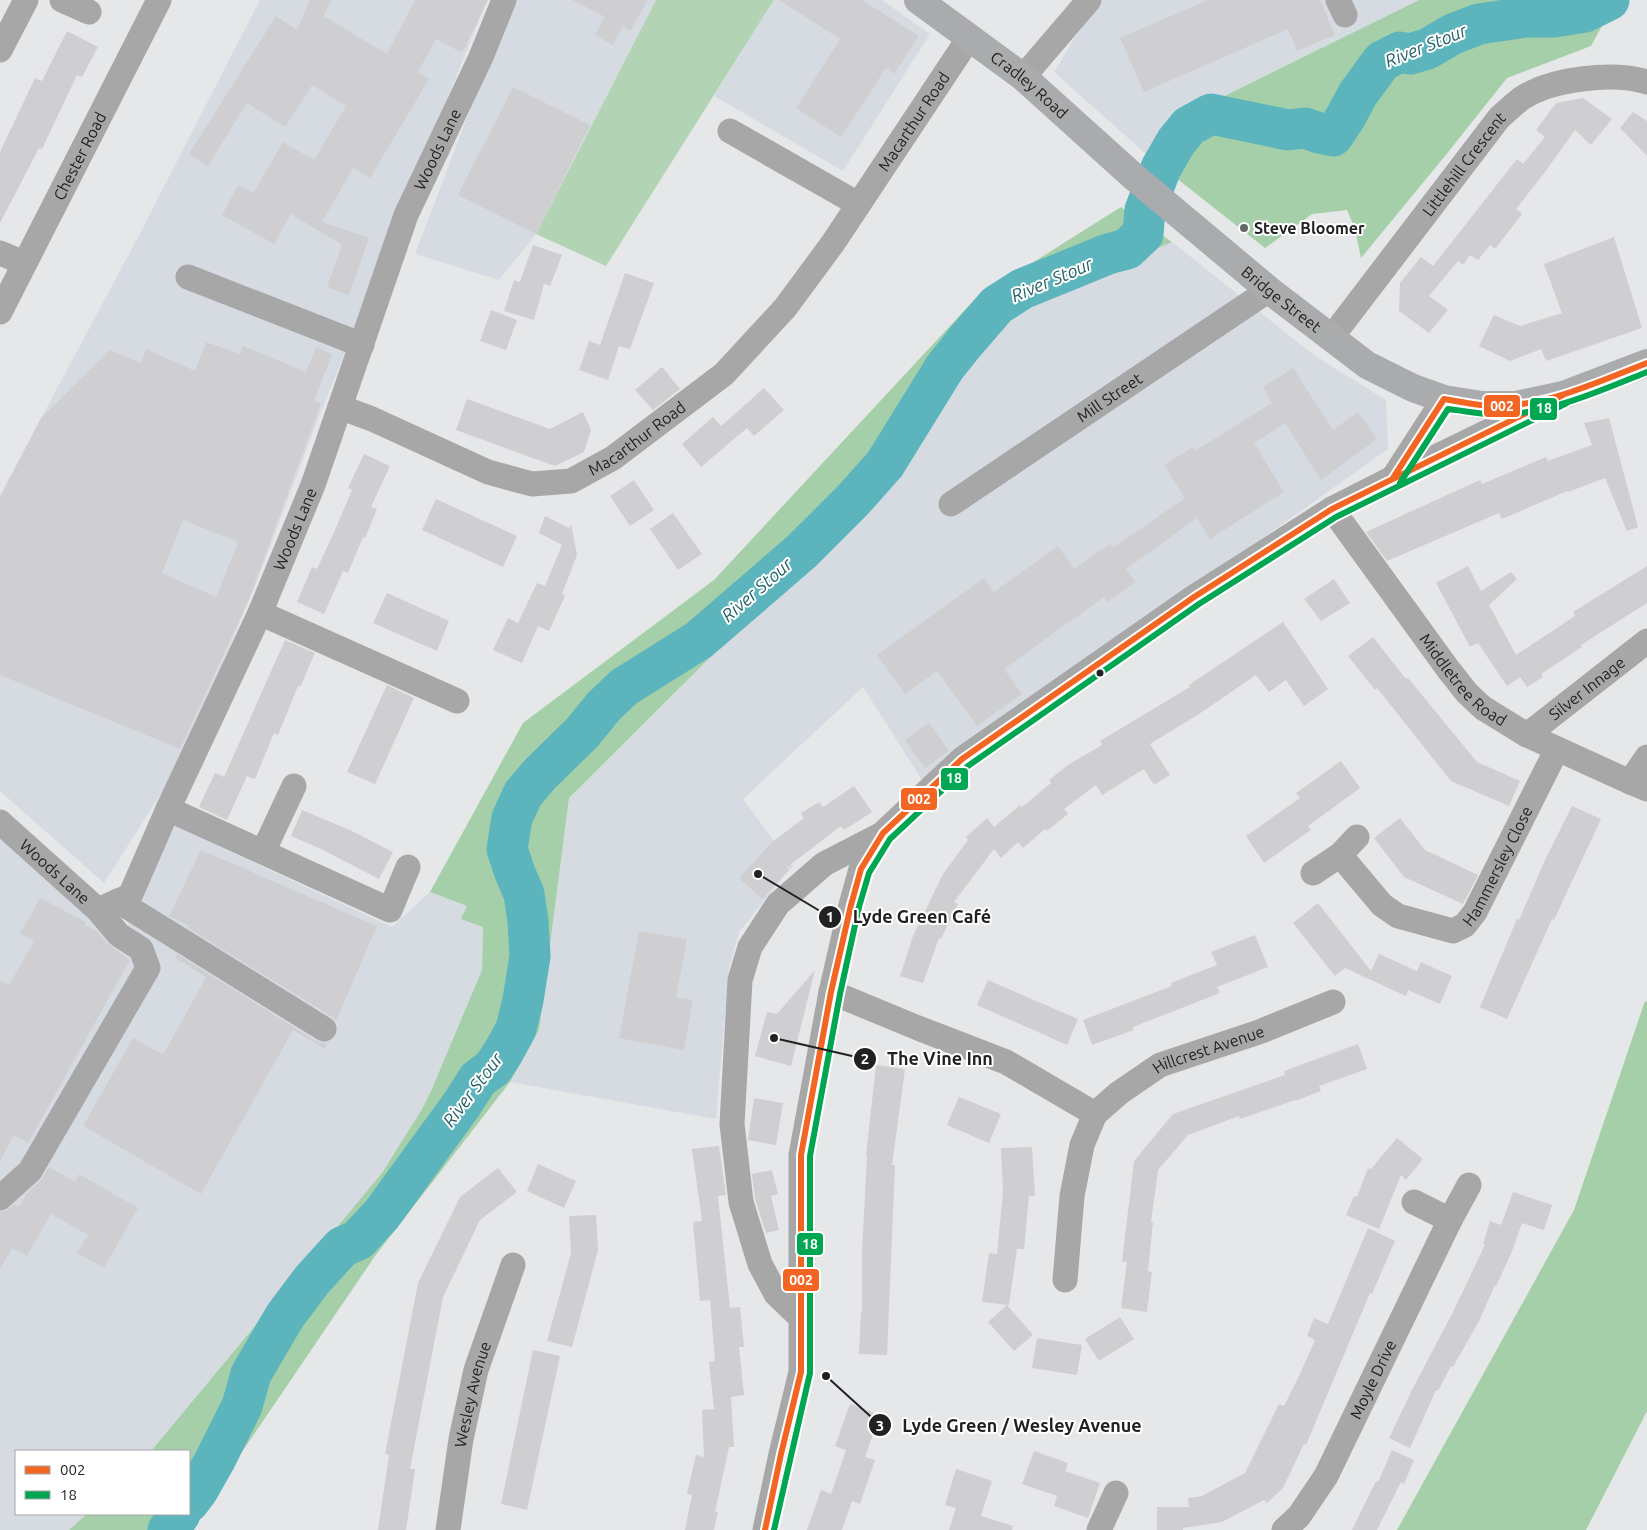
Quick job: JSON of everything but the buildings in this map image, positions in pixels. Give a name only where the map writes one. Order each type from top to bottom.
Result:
[{"type":"main road","name":"Cradley Road","points":[[918,0],[1023,77],[1134,177]]},
{"type":"main road","name":"Bridge Street","points":[[1134,177],[1269,290],[1366,365],[1412,388],[1444,398],[1482,405],[1516,405],[1563,395],[1647,363]]},
{"type":"street","points":[[0,50],[26,0]]},
{"type":"street","points":[[62,0],[89,12]]},
{"type":"street","name":"Chester Road","points":[[0,312],[159,0]]},
{"type":"street","name":"Woods Lane","points":[[0,822],[108,905],[130,896],[168,809],[260,613],[313,485],[406,214],[481,57],[504,0]]},
{"type":"street","points":[[1023,77],[1089,0]]},
{"type":"street","name":"Macarthur Road","points":[[340,407],[372,419],[488,472],[532,484],[571,481],[613,458],[724,374],[785,308],[833,243],[969,38]]},
{"type":"street","name":"Littlehill Crescent","points":[[1331,338],[1498,118],[1523,98],[1556,84],[1584,78],[1635,78],[1647,82]]},
{"type":"street","points":[[730,130],[858,204]]},
{"type":"street","points":[[0,253],[24,263]]},
{"type":"street","points":[[188,277],[362,345]]},
{"type":"street","name":"Mill Street","points":[[951,504],[1269,290]]},
{"type":"street","points":[[800,1317],[776,1294],[760,1264],[741,1202],[732,1124],[740,980],[750,948],[778,904],[824,864],[883,833],[962,759],[1194,597],[1332,509],[1563,395]]},
{"type":"street","points":[[1393,478],[1444,398]]},
{"type":"street","name":"Middletree Road","points":[[1332,509],[1448,669],[1467,693],[1483,708],[1527,735],[1638,786]]},
{"type":"street","points":[[260,613],[457,701]]},
{"type":"street","name":"Silver Innage","points":[[1527,735],[1647,641]]},
{"type":"street","name":"Hammersley Close","points":[[1340,854],[1382,906],[1398,916],[1453,931],[1465,925],[1475,912],[1557,749]]},
{"type":"street","points":[[1638,786],[1647,757]]},
{"type":"street","points":[[263,852],[294,786]]},
{"type":"street","points":[[168,809],[390,910],[408,866]]},
{"type":"street","points":[[764,1530],[801,1372],[801,1155],[831,992],[861,869],[883,833]]},
{"type":"street","points":[[1314,873],[1340,854],[1358,837]]},
{"type":"street","points":[[108,905],[324,1029]]},
{"type":"street","points":[[0,1198],[30,1171],[148,968],[141,949],[119,935],[108,905]]},
{"type":"street","points":[[831,992],[1006,1062],[1095,1114]]},
{"type":"street","name":"Hillcrest Avenue","points":[[1065,1280],[1072,1196],[1082,1145],[1095,1114],[1118,1093],[1160,1065],[1259,1032],[1332,1002]]},
{"type":"street","name":"Moyle Drive","points":[[1284,1530],[1299,1516],[1326,1476],[1450,1220],[1469,1185]]},
{"type":"street","points":[[1414,1202],[1450,1220]]},
{"type":"street","name":"Wesley Avenue","points":[[448,1530],[461,1439],[476,1370],[513,1265]]},
{"type":"street","points":[[1099,1530],[1116,1493]]},
{"type":"shaded area","points":[[260,0],[487,0],[315,427],[258,579],[181,762],[104,883],[0,791],[0,495],[136,241]]},
{"type":"shaded area","points":[[515,0],[656,0],[536,234],[499,280],[415,254],[475,97]]},
{"type":"shaded area","points":[[774,0],[882,0],[930,34],[843,171],[714,96]]},
{"type":"shaded area","points":[[1093,0],[1419,0],[1180,118],[1147,155],[1054,72],[1096,3]]},
{"type":"shaded area","points":[[1172,242],[1315,356],[1386,400],[1388,449],[922,780],[863,687],[743,799],[793,867],[739,932],[729,968],[716,1119],[510,1082],[539,1030],[569,798],[860,508],[916,442],[999,318]]},
{"type":"shaded area","points":[[175,826],[392,927],[430,892],[468,906],[483,927],[482,970],[431,1091],[422,1109],[382,1173],[152,1450],[15,1450],[15,1515],[112,1515],[105,1530],[0,1530],[0,839],[125,930]]},
{"type":"green space","points":[[656,0],[774,0],[606,266],[536,234]]},
{"type":"green space","points":[[1419,0],[1616,0],[1591,46],[1507,78],[1361,258],[1355,229],[1347,210],[1312,214],[1265,248],[1147,155],[1180,118]]},
{"type":"green space","points":[[1121,207],[1172,242],[999,318],[916,442],[860,508],[569,798],[539,1030],[510,1082],[375,1256],[189,1530],[69,1530],[86,1515],[190,1515],[190,1450],[152,1450],[382,1173],[422,1109],[482,970],[483,927],[461,919],[467,906],[430,892],[523,723],[714,580],[975,299]]},
{"type":"green space","points":[[1645,1001],[1647,1002],[1647,1411],[1586,1530],[1397,1530],[1574,1210]]},
{"type":"waterway","name":"River Stour","points":[[190,1501],[215,1460],[242,1406],[251,1374],[285,1316],[312,1280],[342,1247],[358,1240],[382,1214],[478,1079],[493,1068],[516,1029],[530,956],[524,894],[507,849],[512,818],[523,794],[540,774],[582,733],[604,706],[624,687],[699,640],[802,551],[853,500],[885,464],[945,367],[997,305],[1022,289],[1108,254],[1127,249],[1143,234],[1145,210],[1161,168],[1176,142],[1189,126],[1211,114],[1288,130],[1305,128],[1333,136],[1358,94],[1382,61],[1400,52],[1410,54],[1427,49],[1453,34],[1479,24],[1526,17],[1554,17],[1585,12],[1609,0]]},
{"type":"waterway","name":"River Stour","points":[[168,1530],[179,1515]]},
{"type":"transit line","name":"002","points":[[1393,478],[1444,399],[1487,406],[1539,401],[1575,391],[1647,363]]},
{"type":"transit line","name":"18","points":[[1400,483],[1448,409],[1502,415],[1540,410],[1576,400],[1647,372]]},
{"type":"transit line","name":"002","points":[[765,1530],[801,1372],[801,1155],[831,992],[851,905],[861,869],[883,833],[962,759],[1194,597],[1332,509],[1563,395]]},
{"type":"transit line","name":"18","points":[[774,1530],[810,1373],[810,1156],[840,994],[859,907],[869,873],[890,839],[968,766],[1199,604],[1336,517],[1567,403]]},
{"type":"place","name":"Steve Bloomer","points":[[1244,228]]},
{"type":"place","name":"Lyde Green Café","points":[[758,874]]},
{"type":"place","name":"The Vine Inn","points":[[774,1038]]},
{"type":"place","name":"Lyde Green / Wesley Avenue","points":[[826,1376]]}]
